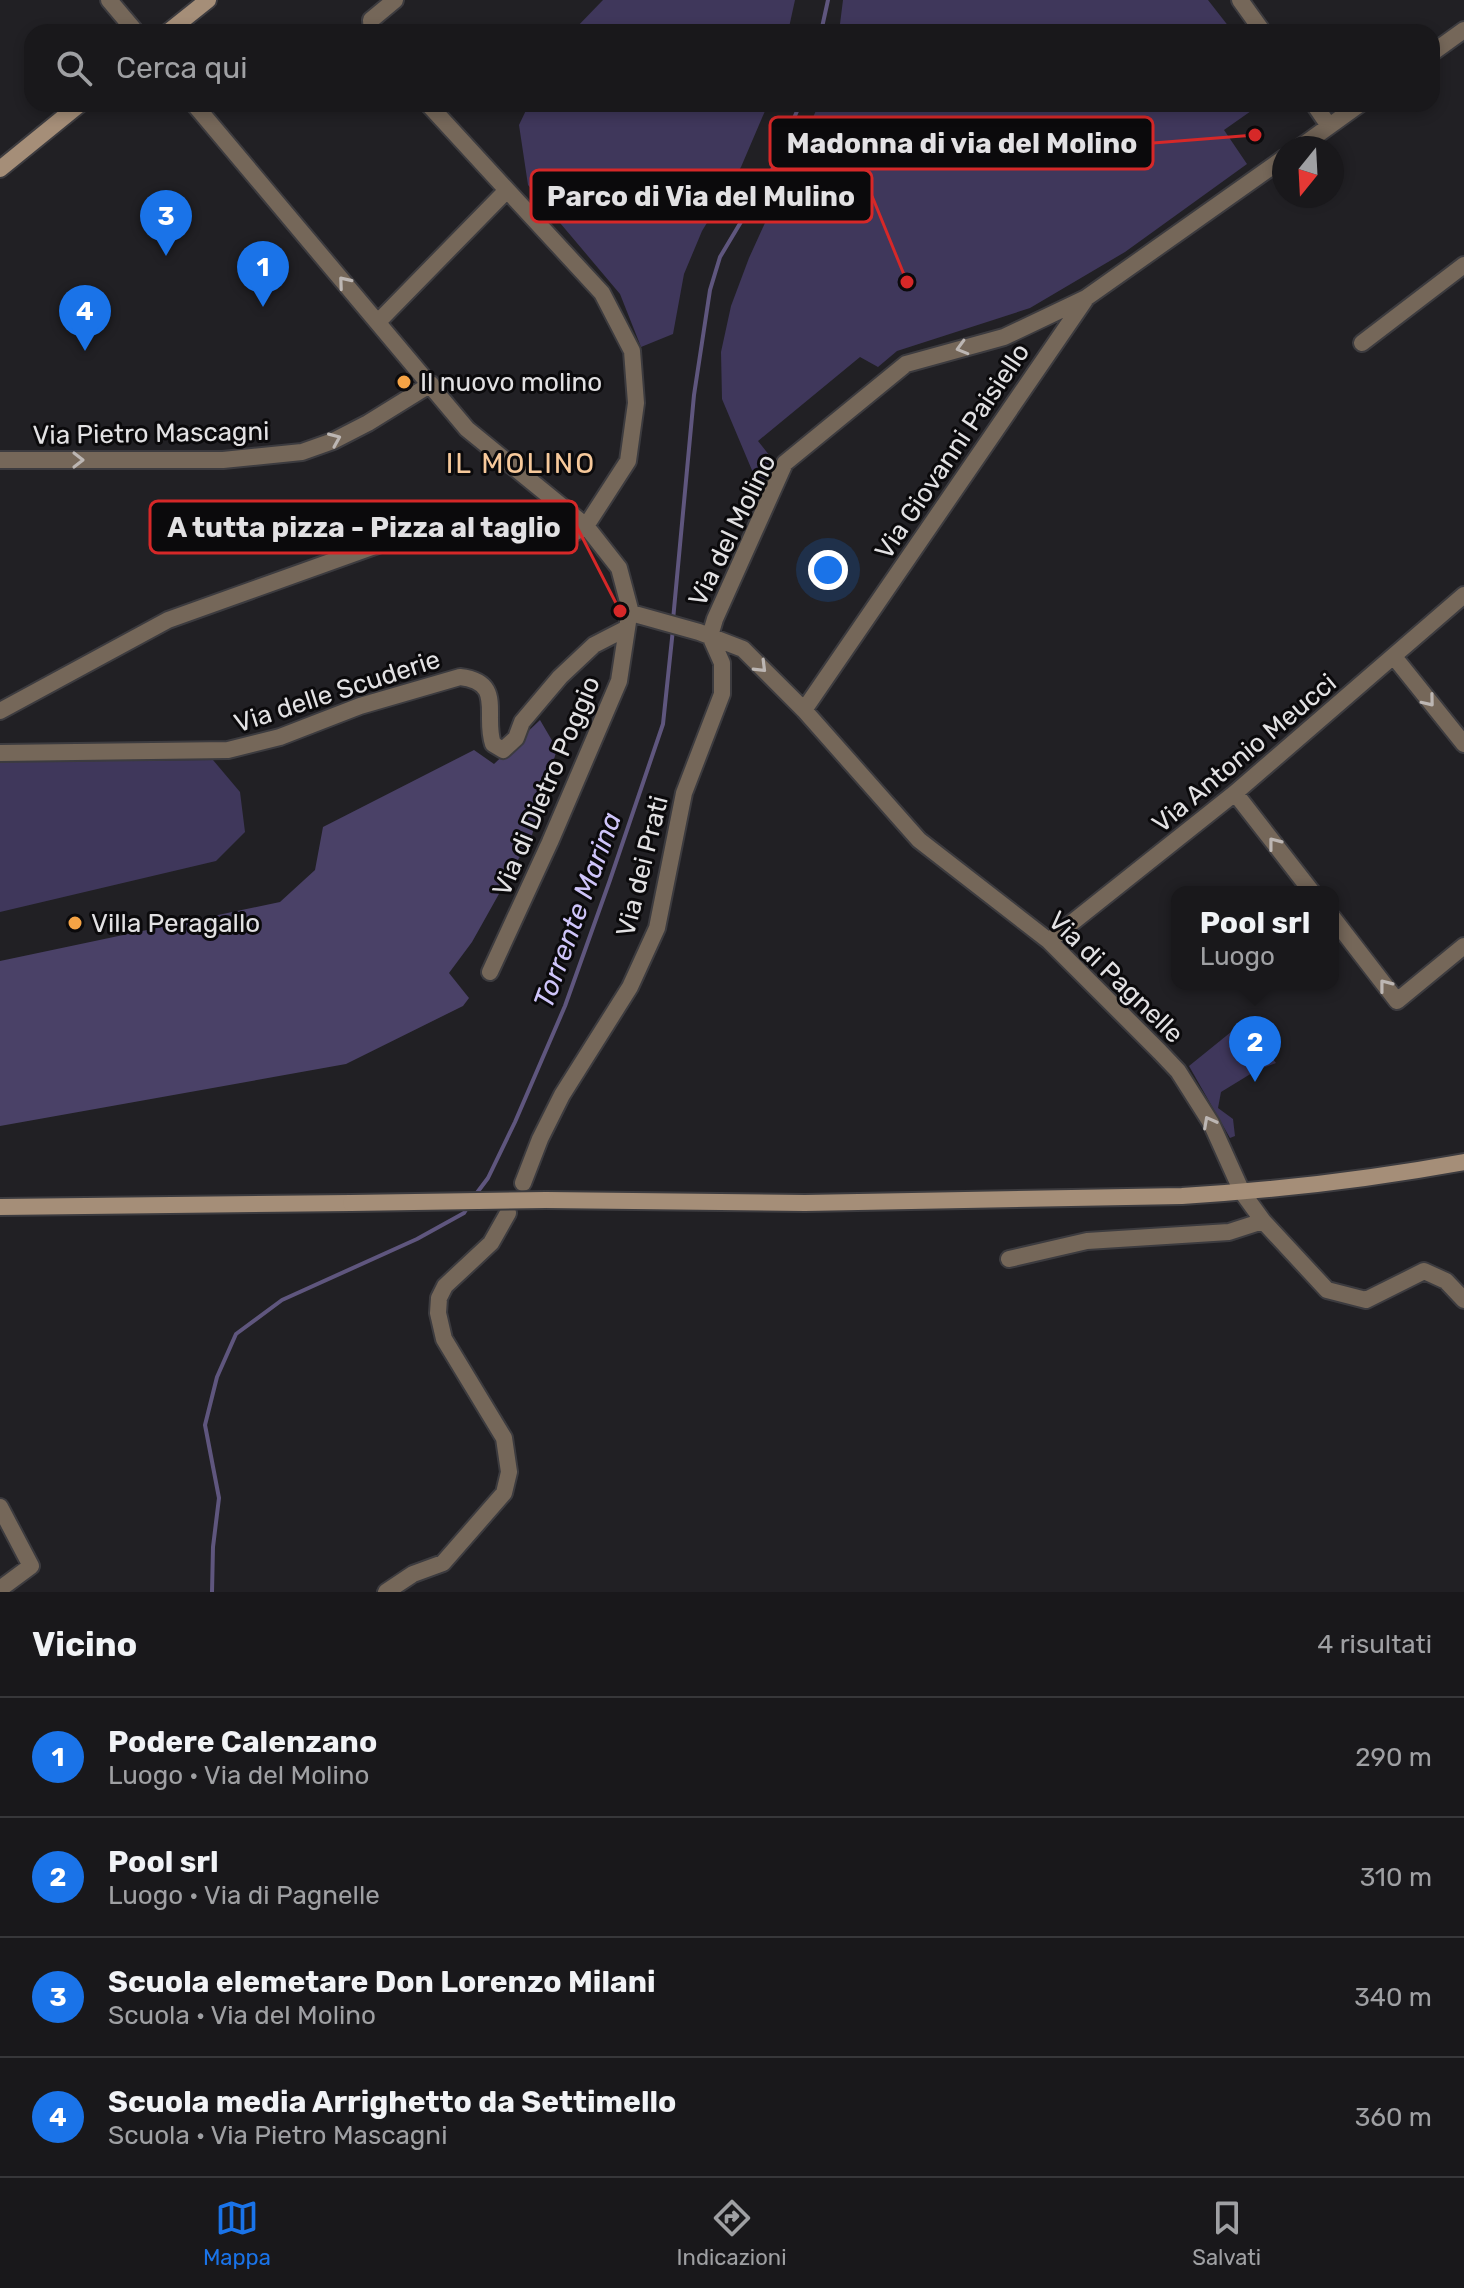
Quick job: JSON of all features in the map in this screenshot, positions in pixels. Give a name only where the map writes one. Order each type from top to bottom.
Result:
[{"type":"main road","points":[[178,24],[208,0]]},
{"type":"main road","points":[[0,169],[70,112]]},
{"type":"main road","points":[[0,1207],[546,1200],[805,1203],[1182,1196],[1389,1176],[1464,1162]]},
{"type":"street","points":[[109,0],[129,24]]},
{"type":"street","points":[[371,24],[371,20],[395,0]]},
{"type":"street","points":[[1240,0],[1257,24]]},
{"type":"street","points":[[1440,49],[1461,39]]},
{"type":"street","points":[[201,112],[467,429],[586,526],[619,568],[634,620]]},
{"type":"street","points":[[0,711],[168,620],[386,542],[572,534],[586,526],[628,461],[636,403],[632,351],[602,293],[435,112]]},
{"type":"street","points":[[1319,112],[1329,126]]},
{"type":"street","points":[[1315,136],[1349,112]]},
{"type":"street","name":"Via del Molino","points":[[634,620],[704,634],[715,619],[785,463],[906,364],[1004,337],[1086,298],[1272,166]]},
{"type":"street","points":[[378,322],[507,190]]},
{"type":"street","points":[[1362,343],[1464,265]]},
{"type":"street","name":"Via Giovanni Paisiello","points":[[804,710],[1086,298]]},
{"type":"street","name":"Via Pietro Mascagni","points":[[0,460],[223,460],[302,452],[368,423],[431,384]]},
{"type":"street","name":"Via Antonio Meucci","points":[[1049,941],[1235,793],[1395,658],[1464,595]]},
{"type":"street","name":"Via delle Scuderie","points":[[0,753],[228,750],[280,737],[360,706],[460,677],[477,679],[485,686],[492,712],[490,736],[493,744],[503,750],[516,738],[522,722],[560,677],[594,645],[634,620]]},
{"type":"street","name":"Via di Dietro Poggio","points":[[490,972],[568,803],[619,681],[634,620]]},
{"type":"street","name":"Via di Pagnelle","points":[[704,634],[743,649],[804,710],[919,840],[1049,941],[1178,1071],[1211,1123],[1242,1192],[1263,1221],[1327,1290],[1366,1300],[1424,1271],[1446,1281],[1464,1300]]},
{"type":"street","name":"Via dei Prati","points":[[523,1183],[562,1095],[630,987],[657,928],[684,793],[722,694],[722,663],[704,634]]},
{"type":"street","points":[[1395,658],[1464,744]]},
{"type":"street","points":[[1235,793],[1307,886]]},
{"type":"street","points":[[1339,926],[1397,1001],[1464,946]]},
{"type":"street","points":[[386,1592],[413,1574],[443,1563],[504,1493],[509,1472],[504,1438],[444,1339],[438,1313],[439,1298],[445,1286],[491,1243],[508,1213]]},
{"type":"street","points":[[1009,1259],[1087,1241],[1229,1232],[1263,1221]]},
{"type":"street","points":[[0,1507],[31,1566],[0,1589]]},
{"type":"shaded area","points":[[603,0],[795,0],[790,24],[580,24]]},
{"type":"shaded area","points":[[843,0],[1208,0],[1227,24],[840,24]]},
{"type":"shaded area","points":[[525,112],[765,112],[741,167],[702,231],[684,274],[673,334],[641,347],[620,294],[528,185],[519,125]]},
{"type":"shaded area","points":[[815,112],[1250,112],[1224,130],[1247,164],[1125,252],[1030,308],[897,351],[878,367],[860,357],[758,441],[773,460],[757,499],[754,475],[722,399],[721,352],[731,306],[749,258]]},
{"type":"shaded area","points":[[540,720],[557,749],[532,835],[472,942],[449,973],[469,998],[463,1006],[346,1064],[0,1126],[0,961],[280,902],[315,870],[323,827],[474,750],[494,764]]},
{"type":"shaded area","points":[[213,760],[240,792],[245,832],[216,861],[0,912],[0,762]]},
{"type":"shaded area","points":[[1231,1032],[1253,1062],[1266,1050],[1276,1063],[1257,1070],[1221,1092],[1218,1108],[1233,1119],[1235,1136],[1230,1138],[1189,1066]]},
{"type":"waterway","name":"Torrente Marina","points":[[823,24],[828,0]]},
{"type":"waterway","name":"Torrente Marina","points":[[673,620],[694,395],[710,290],[720,257],[772,170],[797,112]]},
{"type":"waterway","name":"Torrente Marina","points":[[476,1194],[488,1178],[515,1122],[565,1006],[610,880],[663,724],[673,629]]},
{"type":"waterway","name":"Torrente Marina","points":[[212,1592],[219,1498],[205,1425],[217,1377],[236,1334],[282,1300],[417,1239],[464,1213],[469,1205]]},
{"type":"place","name":"Madonna di via del Molino","points":[[1255,135]]},
{"type":"place","name":"Scuola elemetare Don Lorenzo Milani","points":[[166,256]]},
{"type":"place","name":"Parco di Via del Mulino","points":[[907,282]]},
{"type":"place","name":"Podere Calenzano","points":[[263,307]]},
{"type":"place","name":"Scuola media Arrighetto da Settimello","points":[[85,351]]},
{"type":"place","name":"Il nuovo molino","points":[[404,382]]},
{"type":"place","name":"A tutta pizza - Pizza al taglio","points":[[620,611]]},
{"type":"place","name":"Villa Peragallo","points":[[75,923]]},
{"type":"place","name":"Pool srl","points":[[1255,1082]]},
{"type":"district","name":"IL MOLINO","points":[[521,463]]}]
